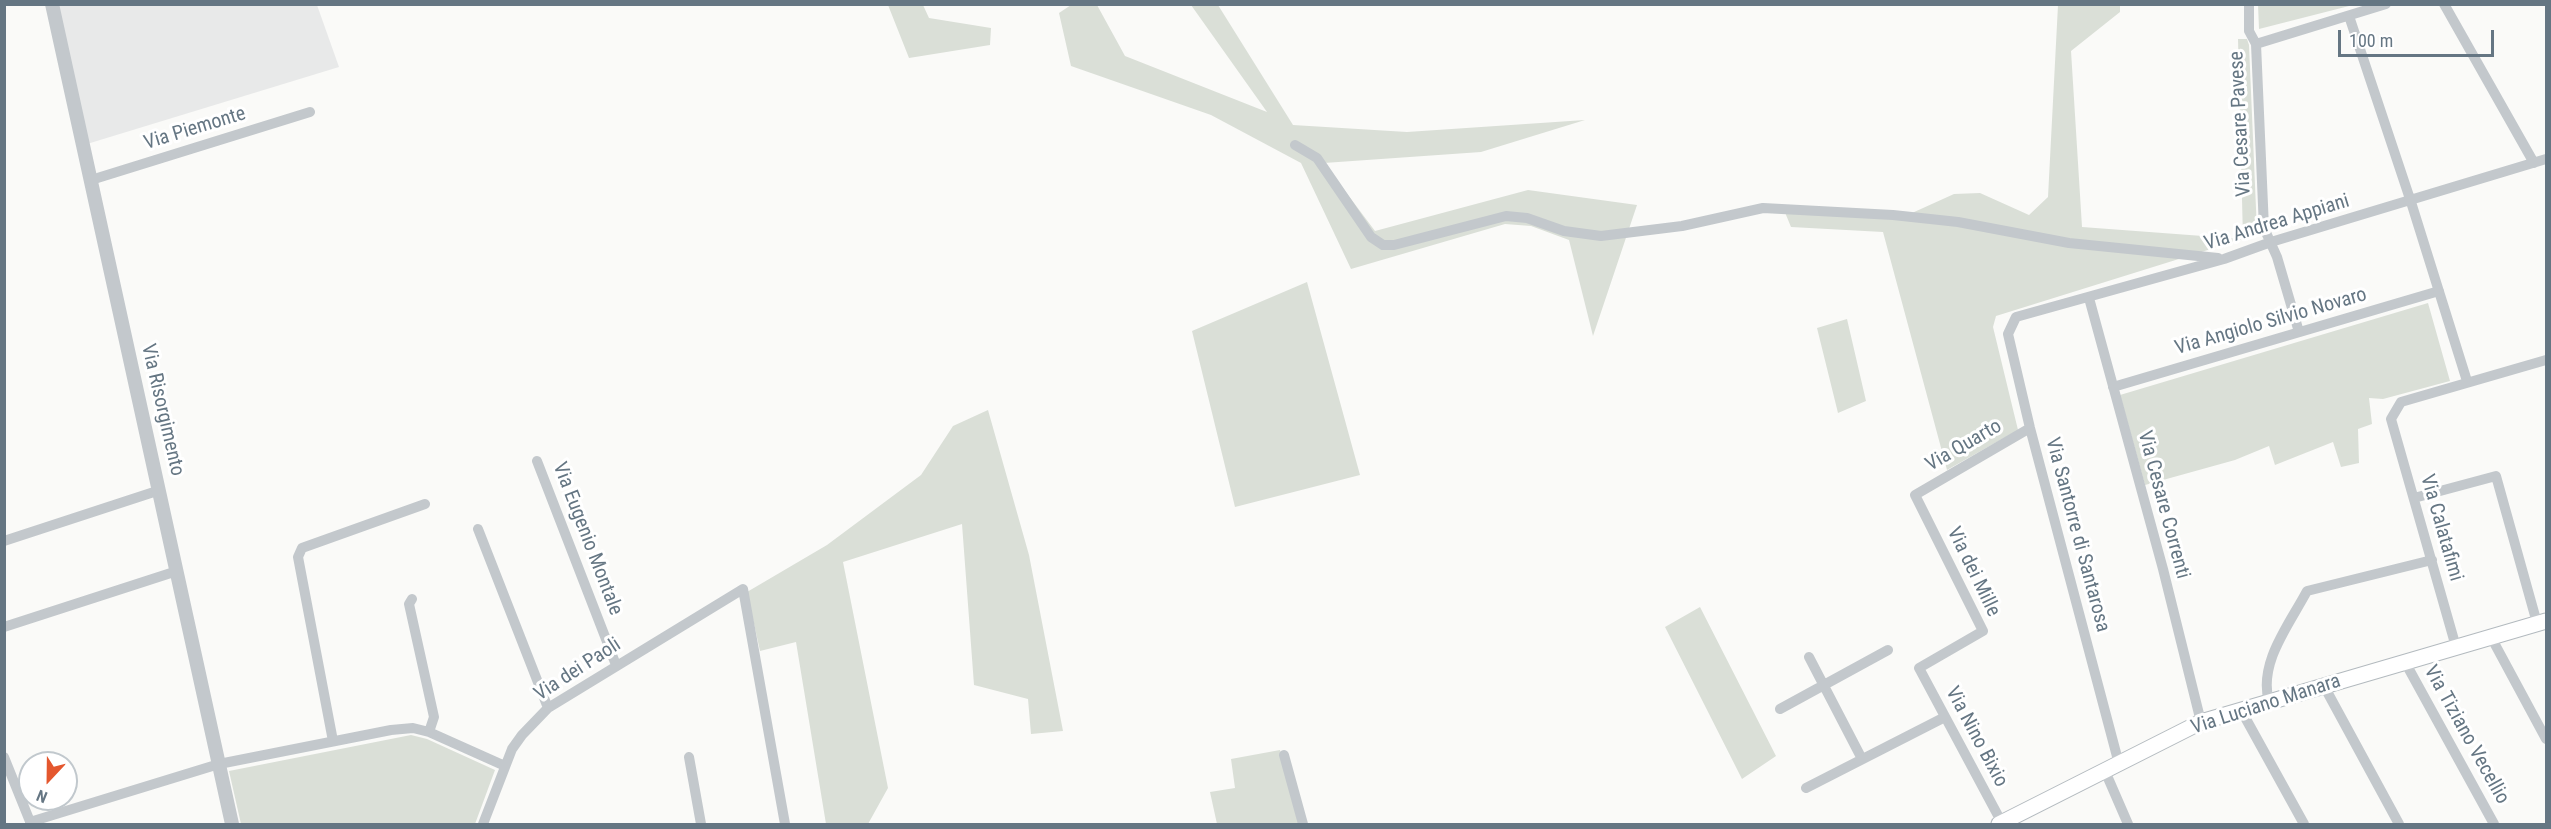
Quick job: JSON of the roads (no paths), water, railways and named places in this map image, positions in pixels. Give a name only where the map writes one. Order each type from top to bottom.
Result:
[{"type":"main road","name":"Via Luciano Manara","points":[[2000,824],[2201,722],[2542,622]]},
{"type":"street","name":"Via Risorgimento","points":[[52,4],[232,825]]},
{"type":"street","name":"Via Cesare Pavese","points":[[2249,4],[2249,31],[2256,44],[2264,228],[2271,242],[2299,332]]},
{"type":"street","points":[[2256,44],[2386,4]]},
{"type":"street","points":[[2444,4],[2534,163]]},
{"type":"street","points":[[2349,16],[2467,381],[2547,360]]},
{"type":"street","name":"Via Piemonte","points":[[91,180],[310,112]]},
{"type":"street","points":[[1295,145],[1317,158],[1361,225],[1371,237],[1383,245],[1394,245],[1506,216],[1527,218],[1564,231],[1601,236],[1682,226],[1763,208],[1893,215],[1958,222],[2069,243],[2224,259]]},
{"type":"street","name":"Via Andrea Appiani","points":[[2016,317],[2224,259],[2271,242],[2411,202],[2547,159]]},
{"type":"street","name":"Via Angiolo Silvio Novaro","points":[[2113,387],[2439,291]]},
{"type":"street","name":"Via Cesare Correnti","points":[[2089,298],[2163,570],[2201,722]]},
{"type":"street","name":"Via Santorre di Santarosa","points":[[2016,317],[2008,334],[2030,428],[2119,764]]},
{"type":"street","name":"Via Calatafimi","points":[[2456,647],[2391,420],[2401,402],[2467,381]]},
{"type":"street","name":"Via Quarto","points":[[1915,495],[2030,428]]},
{"type":"street","name":"Via Eugenio Montale","points":[[537,460],[616,665]]},
{"type":"street","points":[[2414,498],[2496,476],[2542,622]]},
{"type":"street","points":[[4,541],[160,490]]},
{"type":"street","name":"Via dei Mille","points":[[1915,495],[1983,631],[1919,668]]},
{"type":"street","points":[[333,741],[298,557],[302,548],[425,504]]},
{"type":"street","points":[[478,529],[548,708]]},
{"type":"street","points":[[2269,702],[2266,689],[2269,664],[2307,591],[2432,560]]},
{"type":"street","points":[[4,627],[177,571]]},
{"type":"street","name":"Via dei Paoli","points":[[483,825],[505,766],[522,735],[548,708],[743,589],[785,825]]},
{"type":"street","points":[[412,599],[409,604],[434,717],[429,732]]},
{"type":"street","points":[[2491,637],[2547,739]]},
{"type":"street","points":[[1780,709],[1888,650]]},
{"type":"street","points":[[1809,657],[1862,759]]},
{"type":"street","name":"Via Tiziano Vecellio","points":[[2405,662],[2494,825]]},
{"type":"street","name":"Via Nino Bixio","points":[[1919,668],[2000,824]]},
{"type":"street","points":[[2324,686],[2399,825]]},
{"type":"street","points":[[2241,710],[2304,825]]},
{"type":"street","points":[[1806,788],[1945,717]]},
{"type":"street","points":[[4,757],[31,823],[219,764],[392,730],[413,728],[429,732],[505,766]]},
{"type":"street","points":[[1284,755],[1303,825]]},
{"type":"street","points":[[689,757],[701,825]]},
{"type":"street","points":[[2105,771],[2128,825]]}]
